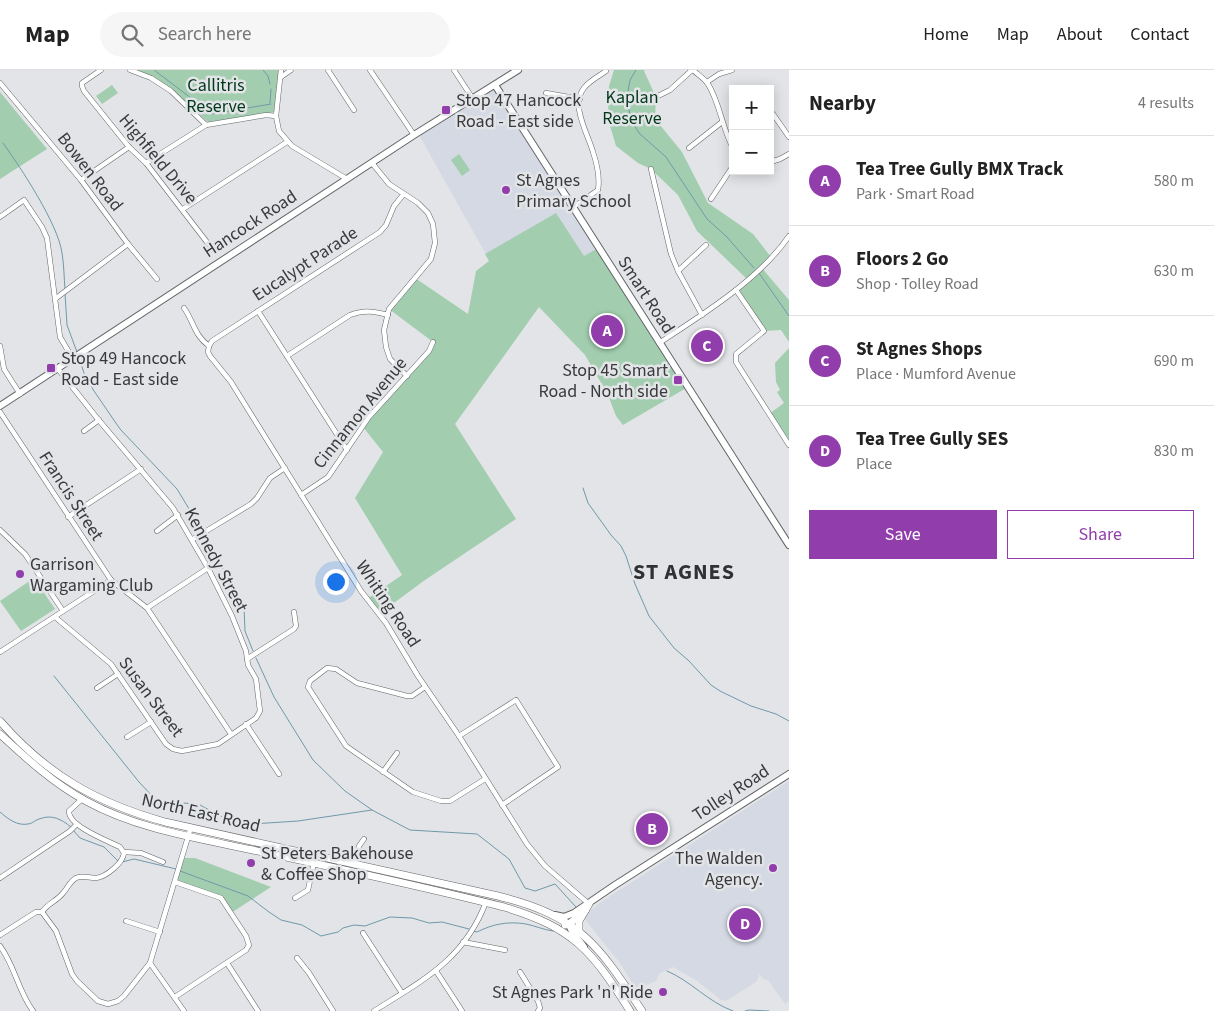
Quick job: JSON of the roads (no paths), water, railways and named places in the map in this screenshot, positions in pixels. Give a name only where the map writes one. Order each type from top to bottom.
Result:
[{"type":"main road","name":"Hancock Road","points":[[0,406],[414,135],[518,70]]},
{"type":"main road","name":"Smart Road","points":[[495,85],[789,545]]},
{"type":"main road","name":"North East Road","points":[[0,721],[38,760],[80,788],[122,808],[165,822],[315,855],[353,868],[524,913],[552,925],[585,948],[600,965],[630,1011]]},
{"type":"main road","name":"North East Road","points":[[0,734],[41,771],[64,788],[82,799],[129,820],[189,836],[314,863],[353,868],[472,890],[535,906],[554,915],[579,931],[607,960],[642,1011]]},
{"type":"main road","name":"Tolley Road","points":[[574,913],[587,907],[614,885],[789,774]]},
{"type":"main road","points":[[472,890],[483,897],[486,902],[498,896]]},
{"type":"main road","points":[[552,925],[569,924],[587,907]]},
{"type":"main road","points":[[579,931],[579,921],[587,907]]},
{"type":"main road","points":[[554,915],[564,917],[574,913]]},
{"type":"main road","points":[[574,913],[569,924],[571,932],[585,948]]},
{"type":"street","name":"Highfield Drive","points":[[101,70],[82,83],[82,86],[130,147],[183,209],[213,250]]},
{"type":"street","points":[[130,70],[151,78],[171,91],[206,125]]},
{"type":"street","points":[[281,70],[282,76],[276,116],[279,131],[287,142],[299,151],[347,179]]},
{"type":"street","points":[[282,76],[291,70]]},
{"type":"street","points":[[328,70],[354,110]]},
{"type":"street","points":[[370,70],[414,135]]},
{"type":"street","points":[[454,70],[473,99]]},
{"type":"street","points":[[656,97],[670,90],[692,70],[707,82],[729,139]]},
{"type":"street","points":[[707,82],[719,74],[732,70]]},
{"type":"street","points":[[572,208],[598,190],[599,182],[594,153],[579,108],[583,88],[606,71]]},
{"type":"street","name":"Bowen Road","points":[[0,83],[81,180],[128,244],[157,279]]},
{"type":"street","points":[[546,93],[580,99]]},
{"type":"street","points":[[146,164],[206,125],[266,115],[276,116]]},
{"type":"street","points":[[774,115],[789,137]]},
{"type":"street","points":[[689,148],[722,122]]},
{"type":"street","points":[[183,209],[287,142]]},
{"type":"street","points":[[81,180],[130,147]]},
{"type":"street","points":[[774,161],[789,154]]},
{"type":"street","points":[[372,163],[389,184],[403,195],[418,203],[428,213],[433,224],[435,243],[431,259],[389,309],[384,330],[386,347],[390,358],[407,376]]},
{"type":"street","points":[[651,170],[672,254],[678,271],[702,315]]},
{"type":"street","points":[[712,199],[729,172]]},
{"type":"street","name":"Eucalypt Parade","points":[[209,346],[212,341],[380,232],[386,226],[394,206],[403,195]]},
{"type":"street","points":[[0,217],[24,200],[42,227],[47,238],[60,337],[76,356]]},
{"type":"street","points":[[659,343],[736,290],[780,248],[789,236]]},
{"type":"street","points":[[55,299],[128,244]]},
{"type":"street","points":[[678,271],[706,245]]},
{"type":"street","points":[[736,290],[764,331],[736,354],[736,362],[789,445]]},
{"type":"street","name":"Whiting Road","points":[[184,308],[198,337],[209,346],[208,352],[210,356],[231,382],[361,591],[386,623],[527,844],[545,866],[587,907]]},
{"type":"street","points":[[258,311],[347,450]]},
{"type":"street","points":[[286,356],[350,314],[361,311],[388,315]]},
{"type":"street","name":"Cinnamon Avenue","points":[[301,495],[328,477],[369,417],[429,351],[433,342]]},
{"type":"street","points":[[0,346],[4,369],[20,394]]},
{"type":"street","name":"Kennedy Street","points":[[58,369],[178,515],[232,616],[246,651],[248,665],[256,680],[260,710],[256,718],[218,744],[182,751]]},
{"type":"street","name":"Francis Street","points":[[0,412],[111,580],[147,608],[231,734]]},
{"type":"street","points":[[84,431],[98,420]]},
{"type":"street","points":[[193,540],[251,504],[270,478],[285,468]]},
{"type":"street","points":[[68,516],[141,470]]},
{"type":"street","points":[[157,531],[178,515]]},
{"type":"street","points":[[0,530],[25,554],[63,612]]},
{"type":"street","points":[[147,608],[208,568]]},
{"type":"street","points":[[0,652],[111,580]]},
{"type":"street","points":[[247,659],[294,629],[296,626],[294,612]]},
{"type":"street","name":"Susan Street","points":[[55,616],[111,664],[166,744],[173,749],[182,751]]},
{"type":"street","points":[[425,686],[412,696],[407,696],[357,684],[336,669],[327,668],[310,681],[309,689],[346,746],[413,792],[441,801],[450,801],[485,779]]},
{"type":"street","points":[[97,688],[118,674]]},
{"type":"street","points":[[459,736],[516,700],[558,767],[502,805]]},
{"type":"street","points":[[127,737],[150,722]]},
{"type":"street","points":[[246,724],[279,774]]},
{"type":"street","points":[[383,772],[397,753]]},
{"type":"street","points":[[82,799],[71,809],[69,814],[74,829],[119,847],[124,852],[141,853],[162,862]]},
{"type":"street","points":[[42,912],[56,931],[75,979],[98,1002],[110,1004],[121,1000],[150,963],[191,828]]},
{"type":"street","points":[[0,878],[74,829]]},
{"type":"street","points":[[353,868],[359,846],[364,838]]},
{"type":"street","points":[[42,912],[74,880],[84,876],[97,877],[121,862],[124,852]]},
{"type":"street","points":[[295,898],[308,890],[315,855]]},
{"type":"street","points":[[175,882],[221,898],[246,936],[249,945],[246,950],[175,997]]},
{"type":"street","points":[[374,1011],[436,971],[456,952],[473,928],[486,902]]},
{"type":"street","points":[[0,935],[36,912],[42,912]]},
{"type":"street","points":[[126,921],[160,932]]},
{"type":"street","points":[[363,933],[402,993]]},
{"type":"street","points":[[463,942],[505,950]]},
{"type":"street","points":[[0,946],[11,963],[21,992],[33,1011]]},
{"type":"street","points":[[297,958],[333,1011]]},
{"type":"street","points":[[150,963],[184,1011]]},
{"type":"street","points":[[227,963],[258,1011]]},
{"type":"street","points":[[436,971],[462,1011]]},
{"type":"street","points":[[520,972],[538,1001],[540,1008],[538,1011]]},
{"type":"waterway","points":[[154,70],[212,114],[271,104]]},
{"type":"waterway","points":[[263,70],[268,76],[270,84]]},
{"type":"waterway","points":[[636,70],[630,80],[628,91],[629,110],[633,124],[640,134],[666,157],[707,219],[726,236],[754,268]]},
{"type":"waterway","points":[[270,103],[271,89]]},
{"type":"waterway","points":[[3,143],[29,181],[54,227],[62,253],[65,289]]},
{"type":"waterway","points":[[759,273],[789,316]]},
{"type":"waterway","points":[[65,293],[67,325],[77,352]]},
{"type":"waterway","points":[[79,358],[85,376],[120,429],[177,489],[194,517],[244,606],[245,631],[253,651]]},
{"type":"waterway","points":[[583,488],[588,503],[621,546],[649,616],[674,648],[711,685],[720,691],[789,721]]},
{"type":"waterway","points":[[256,658],[274,697],[313,760],[345,791],[372,810],[410,830],[477,834],[509,859],[525,888],[535,891],[555,884],[576,907]]},
{"type":"waterway","points":[[54,676],[139,782],[159,803],[173,806],[185,803],[200,805],[220,816],[252,824],[298,821],[372,810]]},
{"type":"waterway","points":[[0,812],[20,824],[29,824],[52,817],[71,827]]},
{"type":"waterway","points":[[73,830],[80,838],[104,847],[118,861]]},
{"type":"waterway","points":[[122,862],[134,859],[176,869]]},
{"type":"waterway","points":[[180,871],[248,896],[281,920],[302,925],[321,936],[338,932],[343,928],[354,925],[365,926],[390,917],[412,918],[429,923],[442,922],[469,929]]},
{"type":"waterway","points":[[473,931],[477,932],[495,925],[507,923],[526,924],[553,931]]},
{"type":"waterway","points":[[667,971],[733,1011]]},
{"type":"waterway","points":[[745,1011],[769,1011]]},
{"type":"place","name":"Stop 47 Hancock Road - East side","points":[[446,110]]},
{"type":"place","name":"St Agnes Primary School","points":[[506,190]]},
{"type":"place","name":"Tea Tree Gully BMX Track","points":[[607,331]]},
{"type":"place","name":"St Agnes Shops","points":[[707,346]]},
{"type":"place","name":"Stop 49 Hancock Road - East side","points":[[51,368]]},
{"type":"place","name":"Stop 45 Smart Road - North side","points":[[678,380]]},
{"type":"place","name":"Garrison Wargaming Club","points":[[20,574]]},
{"type":"place","name":"Floors 2 Go","points":[[652,829]]},
{"type":"place","name":"St Peters Bakehouse & Coffee Shop","points":[[251,863]]},
{"type":"place","name":"The Walden Agency.","points":[[773,868]]},
{"type":"place","name":"Tea Tree Gully SES","points":[[745,924]]},
{"type":"place","name":"St Agnes Park 'n' Ride","points":[[663,992]]},
{"type":"district","name":"ST AGNES","points":[[684,572]]},
{"type":"park label","name":"Callitris Reserve","points":[[216,95]]},
{"type":"park label","name":"Kaplan Reserve","points":[[632,107]]}]
